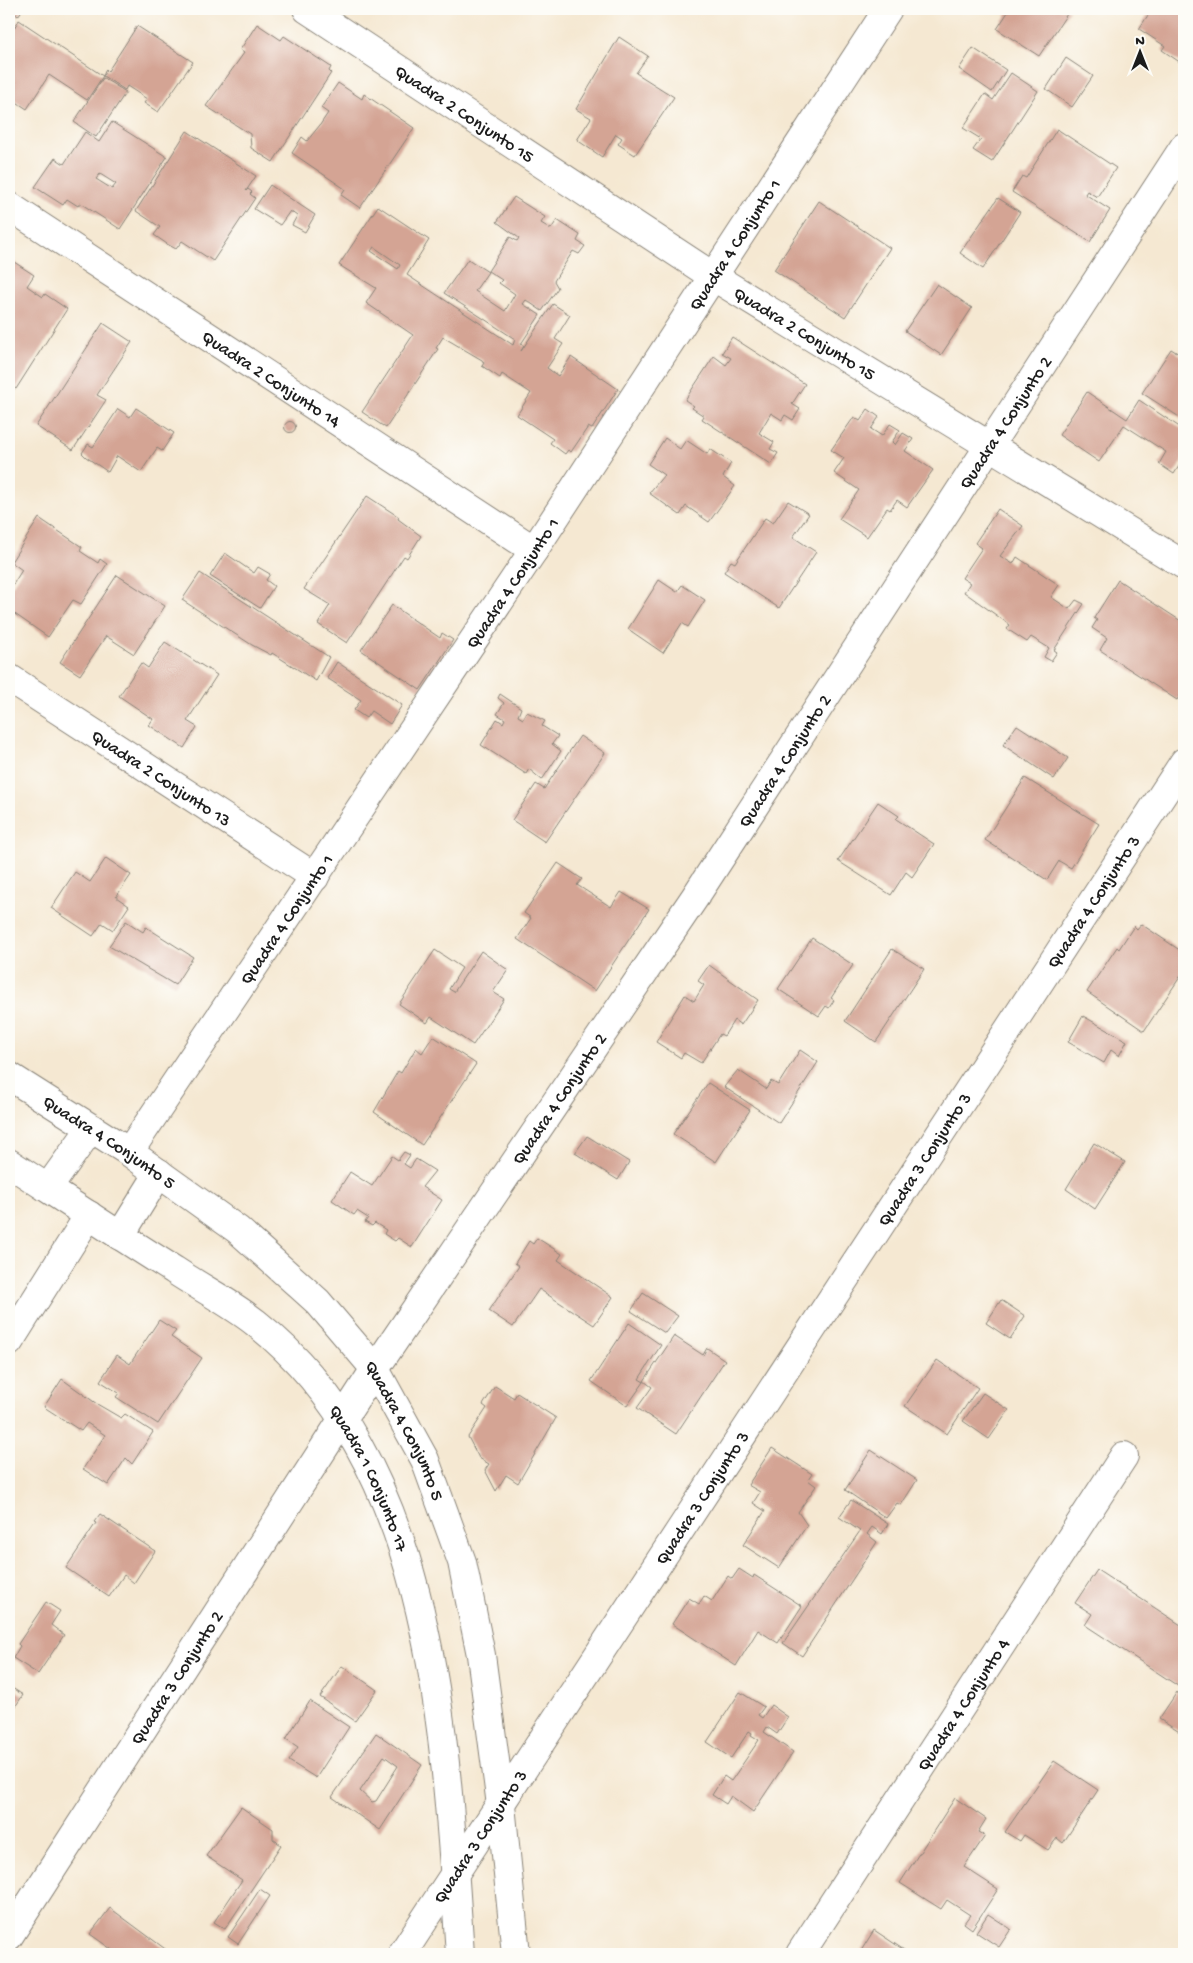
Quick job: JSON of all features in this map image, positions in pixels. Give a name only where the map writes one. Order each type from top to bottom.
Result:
[{"type":"street","name":"Quadra 2 Conjunto 15","points":[[307,9],[714,278],[1184,565]]},
{"type":"street","name":"Quadra 4 Conjunto 1","points":[[129,1152],[534,550],[714,278],[888,9]]},
{"type":"street","name":"Quadra 4 Conjunto 2","points":[[343,1419],[694,897],[1184,146]]},
{"type":"street","name":"Quadra 2 Conjunto 14","points":[[9,206],[534,550]]},
{"type":"street","name":"Quadra 2 Conjunto 13","points":[[9,678],[315,877]]},
{"type":"street","name":"Quadra 4 Conjunto 3","points":[[1001,1040],[1184,762]]},
{"type":"street","name":"Quadra 3 Conjunto 3","points":[[402,1954],[1001,1040]]},
{"type":"street","name":"Quadra 4 Conjunto 5","points":[[9,1076],[129,1152],[238,1230],[318,1302],[375,1369],[425,1460],[462,1562],[481,1655],[501,1805],[516,1954]]},
{"type":"street","points":[[48,1188],[91,1128]]},
{"type":"street","name":"Quadra 1 Conjunto 17","points":[[9,1163],[256,1323],[299,1363],[343,1419],[377,1484],[405,1552],[423,1620],[443,1742],[460,1954]]},
{"type":"street","points":[[120,1236],[159,1173]]},
{"type":"street","points":[[9,1342],[18,1308],[89,1215]]},
{"type":"street","name":"Quadra 3 Conjunto 2","points":[[9,1936],[343,1419]]},
{"type":"street","name":"Quadra 4 Conjunto 4","points":[[800,1954],[1124,1456]]},
{"type":"building","points":[[9,9],[23,9],[18,16]]},
{"type":"building","points":[[1010,9],[1066,9],[1069,11],[1039,56],[997,29]]},
{"type":"building","points":[[1152,9],[1184,9],[1184,65],[1162,50],[1165,46],[1139,29]]},
{"type":"building","points":[[19,20],[103,76],[87,100],[49,75],[27,109],[9,97],[9,36]]},
{"type":"building","points":[[257,24],[281,40],[284,36],[331,67],[329,71],[331,73],[273,162],[251,148],[250,134],[206,106],[244,53],[240,50]]},
{"type":"building","points":[[137,26],[193,62],[158,112],[144,103],[147,99],[127,86],[125,90],[103,76]]},
{"type":"building","points":[[619,37],[648,56],[636,73],[674,97],[635,155],[618,144],[622,138],[616,134],[602,157],[577,140],[591,118],[576,109]]},
{"type":"building","points":[[973,48],[1006,70],[992,92],[959,69]]},
{"type":"building","points":[[1066,58],[1093,76],[1072,107],[1046,89]]},
{"type":"building","points":[[1011,73],[1038,91],[992,162],[973,150],[981,139],[963,128],[985,94],[993,100]]},
{"type":"building","points":[[103,78],[126,92],[96,137],[74,122]]},
{"type":"building","points":[[338,83],[362,99],[364,94],[414,128],[360,208],[341,195],[345,189],[292,153],[302,137],[307,141],[328,113],[321,108]]},
{"type":"building","points":[[112,122],[167,157],[120,229],[80,203],[78,206],[67,199],[63,205],[35,187],[55,158],[64,164],[85,132],[99,142]],"holes":[[[100,174],[116,184],[112,189],[96,179]]]},
{"type":"building","points":[[1057,129],[1116,168],[1097,197],[1087,191],[1085,194],[1110,210],[1090,242],[1012,192],[1022,176],[1026,178]]},
{"type":"building","points":[[187,131],[256,176],[246,191],[248,189],[252,192],[250,194],[255,198],[213,261],[182,241],[176,249],[167,244],[154,235],[160,227],[136,211]]},
{"type":"building","points":[[270,185],[315,215],[305,232],[292,225],[297,216],[290,211],[280,225],[254,209]]},
{"type":"building","points":[[514,197],[545,217],[541,223],[551,229],[557,220],[580,235],[577,241],[585,246],[579,254],[573,251],[554,281],[558,288],[542,311],[526,300],[523,304],[540,315],[521,344],[524,346],[521,351],[553,304],[570,315],[555,339],[563,344],[547,368],[558,376],[571,357],[618,389],[592,429],[588,427],[571,452],[568,450],[565,454],[550,443],[553,439],[517,415],[531,393],[502,374],[500,378],[482,366],[484,363],[482,360],[443,337],[436,348],[438,349],[386,428],[362,412],[413,335],[366,303],[376,288],[339,265],[378,206],[429,240],[407,275],[513,345],[515,339],[444,293],[468,259],[488,272],[475,291],[505,311],[515,294],[499,283],[502,280],[488,271],[510,237],[517,241],[519,238],[497,222]],"holes":[[[374,247],[400,265],[398,269],[371,251]]]},
{"type":"building","points":[[998,198],[1020,212],[983,269],[960,253]]},
{"type":"building","points":[[819,201],[890,248],[845,317],[774,270]]},
{"type":"building","points":[[11,260],[34,275],[27,286],[43,297],[45,294],[67,309],[16,389],[9,384],[9,264]]},
{"type":"building","points":[[937,284],[972,308],[941,355],[905,331]]},
{"type":"building","points":[[103,323],[132,342],[97,395],[106,400],[73,450],[36,426]]},
{"type":"building","points":[[732,337],[805,384],[792,404],[800,409],[793,420],[785,415],[782,420],[771,413],[759,433],[774,442],[770,449],[778,453],[771,464],[702,419],[704,416],[692,408],[694,406],[685,400],[714,356],[726,365],[731,358],[722,353]]},
{"type":"building","points":[[1171,349],[1184,357],[1184,420],[1142,393]]},
{"type":"building","points":[[1087,392],[1127,419],[1139,400],[1184,430],[1184,458],[1174,474],[1159,464],[1166,452],[1124,425],[1099,462],[1059,435]]},
{"type":"building","points":[[136,408],[174,433],[162,451],[157,448],[141,472],[117,456],[108,472],[82,453],[88,444],[93,447],[118,409],[130,417]]},
{"type":"building","points":[[868,409],[879,417],[871,429],[882,436],[890,424],[900,430],[892,442],[895,445],[903,433],[913,439],[905,451],[933,470],[907,507],[897,500],[890,510],[887,508],[867,537],[839,519],[859,490],[834,473],[844,458],[831,450],[854,417],[860,421]]},
{"type":"building","points":[[288,422],[292,422],[295,427],[294,431],[288,432],[285,429],[285,425]]},
{"type":"building","points":[[665,438],[680,449],[686,440],[707,454],[710,449],[731,463],[723,477],[735,486],[709,522],[686,506],[680,515],[649,493],[664,475],[648,464]]},
{"type":"building","points":[[367,496],[399,517],[398,519],[421,536],[407,558],[404,556],[347,643],[318,624],[330,605],[304,589]]},
{"type":"building","points":[[788,501],[809,514],[793,537],[816,552],[779,608],[724,572],[731,561],[735,563],[765,518],[773,523]]},
{"type":"building","points":[[998,509],[1023,526],[1000,556],[1013,564],[1017,557],[1059,585],[1051,597],[1069,609],[1076,600],[1084,604],[1054,650],[1057,652],[1051,661],[1044,657],[1049,648],[1031,637],[1027,642],[1007,629],[1010,625],[964,592],[970,583],[962,578],[982,548],[975,543]]},
{"type":"building","points":[[39,518],[82,547],[80,551],[98,563],[100,559],[107,564],[81,604],[73,600],[48,637],[9,610],[9,591],[22,570],[11,562]]},
{"type":"building","points":[[225,553],[254,573],[258,567],[270,574],[266,580],[274,586],[260,608],[210,576]]},
{"type":"building","points":[[200,573],[329,657],[316,681],[272,653],[271,655],[252,645],[182,600]]},
{"type":"building","points":[[117,575],[165,606],[134,654],[106,636],[80,675],[60,662]]},
{"type":"building","points":[[659,580],[677,592],[682,585],[705,600],[688,627],[682,623],[663,653],[628,629]]},
{"type":"building","points":[[1118,580],[1184,623],[1184,689],[1177,700],[1100,650],[1107,638],[1092,628],[1097,620],[1094,618]]},
{"type":"building","points":[[392,605],[440,638],[442,633],[453,640],[420,690],[361,650]]},
{"type":"building","points":[[165,642],[217,675],[187,721],[197,727],[184,748],[149,725],[153,719],[119,696],[141,663],[148,668]]},
{"type":"building","points":[[337,662],[402,705],[390,724],[371,711],[366,718],[354,710],[361,700],[327,678]]},
{"type":"building","points":[[500,694],[521,708],[518,716],[523,719],[527,712],[545,721],[542,726],[558,736],[552,744],[561,751],[542,780],[529,769],[526,774],[481,745],[497,719],[503,723],[505,719],[497,714],[504,703],[498,698]]},
{"type":"building","points":[[1017,725],[1068,758],[1054,779],[1003,745]]},
{"type":"building","points":[[580,736],[605,753],[545,842],[512,820],[536,784],[544,789]]},
{"type":"building","points":[[1025,778],[1099,824],[1071,868],[1059,861],[1047,880],[985,840]]},
{"type":"building","points":[[878,802],[899,816],[896,819],[934,844],[912,877],[906,872],[891,895],[838,861]]},
{"type":"building","points":[[106,858],[131,875],[116,897],[129,906],[113,930],[102,923],[93,936],[51,908],[75,872],[90,882]]},
{"type":"building","points":[[558,863],[582,879],[577,885],[611,907],[621,892],[649,909],[595,991],[517,939],[531,918],[524,913]]},
{"type":"building","points":[[126,921],[143,932],[146,927],[193,957],[175,985],[109,946]]},
{"type":"building","points":[[1141,924],[1184,953],[1184,971],[1144,1031],[1087,992],[1117,947],[1119,949],[1134,926],[1137,929]]},
{"type":"building","points":[[812,938],[853,965],[831,998],[834,1000],[829,1008],[826,1006],[819,1016],[778,989]]},
{"type":"building","points":[[892,949],[924,969],[876,1042],[845,1021]]},
{"type":"building","points":[[435,950],[462,968],[449,989],[454,992],[481,951],[508,970],[493,992],[504,999],[473,1045],[431,1017],[427,1023],[399,1004]]},
{"type":"building","points":[[709,965],[758,1000],[741,1025],[734,1020],[724,1036],[720,1034],[701,1063],[684,1053],[681,1058],[656,1042],[685,995],[694,1001],[704,985],[698,981]]},
{"type":"building","points":[[1083,1016],[1127,1041],[1119,1056],[1111,1050],[1104,1063],[1068,1042]]},
{"type":"building","points":[[433,1036],[476,1064],[422,1145],[374,1112],[398,1071],[401,1073],[416,1048],[422,1053]]},
{"type":"building","points":[[800,1050],[818,1062],[779,1123],[724,1087],[738,1070],[766,1089],[771,1081],[778,1085]]},
{"type":"building","points":[[708,1083],[750,1110],[716,1162],[673,1134]]},
{"type":"building","points":[[587,1136],[629,1162],[618,1180],[575,1153]]},
{"type":"building","points":[[1094,1143],[1125,1162],[1095,1209],[1066,1189]]},
{"type":"building","points":[[404,1152],[410,1155],[404,1164],[410,1168],[416,1159],[435,1171],[422,1187],[442,1200],[412,1247],[398,1238],[395,1241],[384,1234],[386,1230],[375,1223],[372,1226],[365,1222],[368,1218],[357,1211],[354,1215],[332,1200],[350,1172],[372,1186],[392,1156],[398,1160]]},
{"type":"building","points":[[537,1238],[562,1254],[558,1260],[613,1297],[594,1325],[539,1289],[513,1327],[489,1311],[519,1266],[515,1263],[529,1241],[533,1244]]},
{"type":"building","points":[[643,1293],[678,1316],[665,1333],[631,1311]]},
{"type":"building","points":[[1001,1300],[1025,1316],[1010,1339],[986,1323]]},
{"type":"building","points":[[159,1320],[176,1331],[171,1337],[202,1358],[158,1424],[116,1397],[119,1393],[100,1381],[117,1355],[130,1364]]},
{"type":"building","points":[[629,1323],[661,1345],[639,1379],[644,1382],[627,1406],[591,1381]]},
{"type":"building","points":[[674,1336],[703,1355],[707,1348],[725,1360],[676,1434],[637,1408],[652,1387],[644,1381]]},
{"type":"building","points":[[937,1360],[978,1388],[947,1434],[905,1406]]},
{"type":"building","points":[[62,1379],[97,1404],[121,1418],[125,1414],[153,1432],[132,1464],[126,1458],[108,1485],[83,1469],[105,1435],[87,1423],[81,1431],[44,1407]]},
{"type":"building","points":[[495,1386],[514,1398],[517,1393],[556,1418],[518,1483],[506,1475],[496,1491],[485,1470],[489,1464],[479,1458],[468,1437],[487,1408],[483,1405]]},
{"type":"building","points":[[983,1393],[1009,1410],[989,1439],[963,1421]]},
{"type":"building","points":[[772,1448],[812,1474],[808,1480],[816,1486],[798,1512],[807,1525],[779,1568],[743,1545],[765,1511],[753,1503],[760,1492],[748,1485]]},
{"type":"building","points":[[871,1450],[917,1480],[901,1505],[897,1503],[886,1518],[845,1490]]},
{"type":"building","points":[[851,1500],[888,1524],[882,1534],[872,1527],[867,1534],[877,1542],[802,1656],[783,1643],[860,1531],[839,1517]]},
{"type":"building","points":[[100,1514],[155,1551],[134,1583],[124,1575],[109,1597],[66,1568]]},
{"type":"building","points":[[739,1569],[753,1578],[754,1575],[802,1606],[778,1643],[758,1630],[736,1666],[672,1624],[689,1598],[699,1604],[704,1596],[712,1601],[728,1576],[732,1579]]},
{"type":"building","points":[[1097,1570],[1184,1627],[1184,1690],[1085,1625],[1092,1614],[1075,1603]]},
{"type":"building","points":[[46,1602],[60,1611],[51,1625],[64,1635],[38,1674],[13,1658],[20,1646],[18,1644]]},
{"type":"building","points":[[342,1666],[377,1690],[355,1721],[320,1697]]},
{"type":"building","points":[[9,1686],[23,1695],[9,1716]]},
{"type":"building","points":[[740,1692],[764,1707],[758,1715],[762,1718],[771,1705],[788,1717],[777,1734],[767,1727],[764,1732],[793,1752],[753,1812],[731,1796],[726,1804],[712,1795],[724,1776],[731,1781],[759,1740],[751,1735],[752,1733],[749,1731],[731,1758],[707,1742]]},
{"type":"building","points":[[1177,1692],[1184,1697],[1184,1735],[1159,1719]]},
{"type":"building","points":[[310,1701],[349,1727],[316,1778],[289,1761],[298,1747],[286,1739]]},
{"type":"building","points":[[376,1733],[422,1765],[380,1830],[332,1797]],"holes":[[[384,1756],[398,1766],[376,1801],[372,1802],[360,1791]]]},
{"type":"building","points":[[1054,1761],[1098,1790],[1063,1843],[1057,1838],[1048,1850],[1024,1835],[1020,1841],[1005,1832]]},
{"type":"building","points":[[955,1798],[986,1819],[978,1832],[985,1836],[964,1867],[998,1889],[972,1929],[964,1923],[970,1915],[947,1900],[941,1909],[900,1883]]},
{"type":"building","points":[[241,1807],[273,1829],[273,1839],[281,1845],[225,1929],[214,1922],[242,1880],[206,1856]]},
{"type":"building","points":[[260,1889],[270,1896],[238,1944],[228,1937]]},
{"type":"building","points":[[110,1908],[172,1954],[118,1954],[90,1934]]},
{"type":"building","points":[[988,1914],[1011,1929],[999,1947],[976,1932]]},
{"type":"building","points":[[874,1930],[910,1954],[859,1954]]}]
